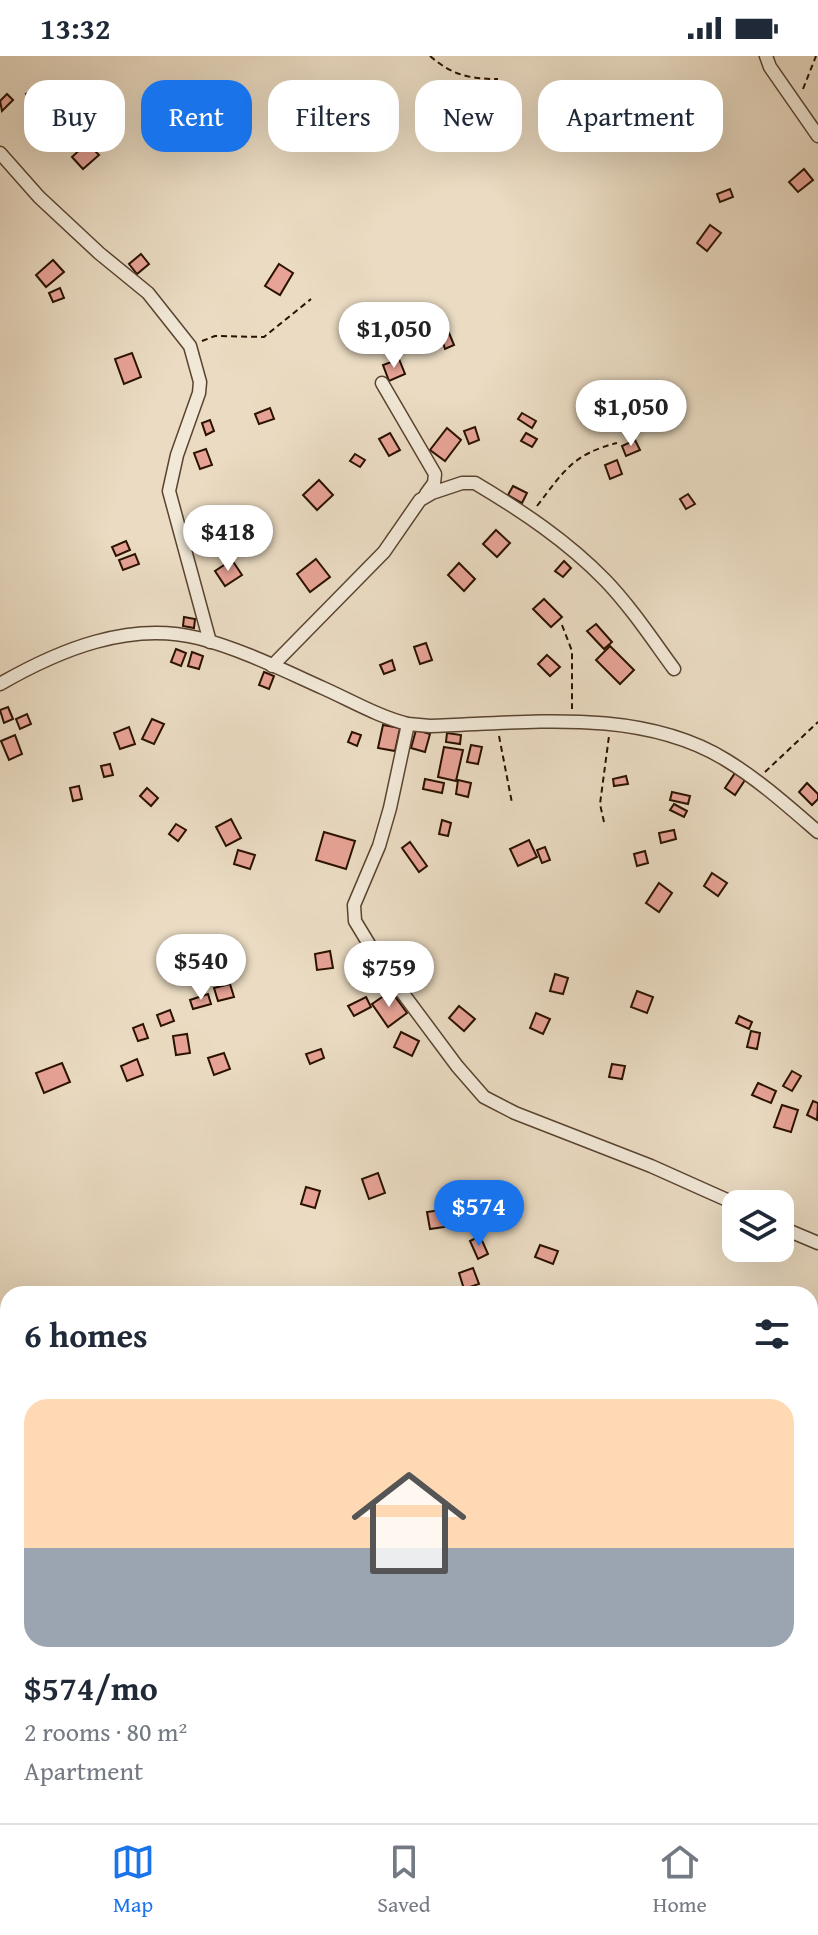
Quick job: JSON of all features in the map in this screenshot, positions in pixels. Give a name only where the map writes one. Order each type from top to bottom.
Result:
[{"type":"street","points":[[766,56],[818,136]]},
{"type":"street","points":[[0,153],[39,197],[148,293],[190,346],[200,382],[199,393],[177,455],[169,491],[210,642]]},
{"type":"street","points":[[272,666],[384,552],[434,483],[435,474],[382,383]]},
{"type":"street","points":[[424,497],[462,483],[475,483],[529,516],[564,542],[606,581],[674,669]]},
{"type":"street","points":[[0,684],[46,659],[111,637],[172,634],[210,642],[408,724],[572,722],[636,726],[688,742],[727,760],[818,832]]},
{"type":"street","points":[[408,724],[379,846],[354,905],[355,921],[381,964],[484,1097],[515,1113],[651,1166],[722,1198]]},
{"type":"street","points":[[794,1233],[818,1243]]},
{"type":"path","points":[[430,56],[460,76],[498,79]]},
{"type":"path","points":[[796,105],[816,56]]},
{"type":"path","points":[[190,346],[215,336],[264,337],[311,299]]},
{"type":"path","points":[[529,516],[572,463],[588,452],[617,443]]},
{"type":"path","points":[[562,625],[573,656],[572,722]]},
{"type":"path","points":[[756,781],[818,722]]},
{"type":"path","points":[[496,723],[512,803]]},
{"type":"path","points":[[604,822],[600,804],[610,723]]},
{"type":"building","points":[[7,94],[13,100],[2,111],[0,101]]},
{"type":"building","points":[[77,152],[96,152],[99,155],[83,169],[72,157]]},
{"type":"building","points":[[804,169],[813,180],[798,192],[789,182]]},
{"type":"building","points":[[730,189],[733,197],[720,202],[717,194]]},
{"type":"building","points":[[710,225],[721,233],[707,251],[697,243]]},
{"type":"building","points":[[141,254],[149,264],[137,274],[129,264]]},
{"type":"building","points":[[53,260],[64,272],[46,287],[36,275]]},
{"type":"building","points":[[279,264],[293,273],[280,295],[265,286]]},
{"type":"building","points":[[60,288],[64,298],[53,302],[49,293]]},
{"type":"building","points":[[449,333],[454,345],[445,349],[441,336]]},
{"type":"building","points":[[132,353],[141,377],[124,384],[115,359]]},
{"type":"building","points":[[399,359],[405,374],[389,381],[383,365]]},
{"type":"building","points":[[270,408],[274,419],[259,424],[255,414]]},
{"type":"building","points":[[522,413],[536,421],[532,428],[518,419]]},
{"type":"building","points":[[210,420],[214,431],[206,435],[202,423]]},
{"type":"building","points":[[475,427],[479,440],[469,444],[464,431]]},
{"type":"building","points":[[447,428],[461,440],[445,461],[430,450]]},
{"type":"building","points":[[390,433],[400,450],[389,456],[379,439]]},
{"type":"building","points":[[526,433],[537,439],[532,447],[521,441]]},
{"type":"building","points":[[635,440],[640,450],[626,456],[622,446]]},
{"type":"building","points":[[206,449],[212,465],[200,469],[194,453]]},
{"type":"building","points":[[355,454],[365,460],[360,467],[350,461]]},
{"type":"building","points":[[617,460],[622,474],[610,479],[605,465]]},
{"type":"building","points":[[319,480],[333,495],[317,510],[303,495]]},
{"type":"building","points":[[513,486],[527,493],[522,503],[508,495]]},
{"type":"building","points":[[688,494],[695,504],[686,509],[680,499]]},
{"type":"building","points":[[496,530],[510,543],[497,557],[483,544]]},
{"type":"building","points":[[126,541],[130,550],[116,556],[112,547]]},
{"type":"building","points":[[135,554],[139,564],[123,570],[119,560]]},
{"type":"building","points":[[316,559],[330,577],[310,592],[297,574]]},
{"type":"building","points":[[232,560],[242,575],[225,586],[215,571]]},
{"type":"building","points":[[564,561],[571,568],[563,577],[555,571]]},
{"type":"building","points":[[459,563],[475,579],[464,591],[448,575]]},
{"type":"building","points":[[544,599],[562,617],[551,627],[533,609]]},
{"type":"building","points":[[184,617],[195,619],[194,628],[183,626]]},
{"type":"building","points":[[596,624],[612,642],[604,649],[587,631]]},
{"type":"building","points":[[426,643],[432,660],[420,664],[414,647]]},
{"type":"building","points":[[610,646],[634,670],[620,684],[596,660]]},
{"type":"building","points":[[176,649],[186,653],[181,666],[171,662]]},
{"type":"building","points":[[192,652],[203,656],[199,669],[188,666]]},
{"type":"building","points":[[547,655],[560,667],[550,676],[538,664]]},
{"type":"building","points":[[392,660],[395,670],[384,674],[380,665]]},
{"type":"building","points":[[264,672],[274,676],[269,689],[259,685]]},
{"type":"building","points":[[8,707],[13,719],[4,723],[0,710]]},
{"type":"building","points":[[27,714],[31,724],[20,729],[16,719]]},
{"type":"building","points":[[152,719],[164,724],[154,744],[142,739]]},
{"type":"building","points":[[383,725],[400,728],[395,751],[378,748]]},
{"type":"building","points":[[129,727],[135,744],[120,749],[114,733]]},
{"type":"building","points":[[416,730],[430,734],[425,752],[411,748]]},
{"type":"building","points":[[352,732],[361,735],[357,746],[348,742]]},
{"type":"building","points":[[447,733],[461,735],[460,744],[446,742]]},
{"type":"building","points":[[15,735],[22,754],[9,760],[1,741]]},
{"type":"building","points":[[471,745],[482,747],[478,764],[467,762]]},
{"type":"building","points":[[444,747],[463,750],[456,781],[438,777]]},
{"type":"building","points":[[110,764],[113,775],[104,777],[101,766]]},
{"type":"building","points":[[735,773],[745,780],[735,795],[725,788]]},
{"type":"building","points":[[626,776],[628,784],[614,786],[613,779]]},
{"type":"building","points":[[425,779],[444,783],[442,793],[423,789]]},
{"type":"building","points":[[458,780],[471,783],[468,797],[456,794]]},
{"type":"building","points":[[807,783],[818,794],[812,805],[799,792]]},
{"type":"building","points":[[79,786],[82,799],[73,801],[70,788]]},
{"type":"building","points":[[147,788],[158,798],[151,806],[140,796]]},
{"type":"building","points":[[672,792],[690,796],[688,804],[670,800]]},
{"type":"building","points":[[674,804],[687,811],[684,817],[670,810]]},
{"type":"building","points":[[231,819],[241,838],[226,846],[216,827]]},
{"type":"building","points":[[442,820],[451,823],[448,836],[439,834]]},
{"type":"building","points":[[176,824],[186,830],[178,841],[169,834]]},
{"type":"building","points":[[674,830],[676,839],[661,843],[659,833]]},
{"type":"building","points":[[324,832],[355,841],[346,869],[316,860]]},
{"type":"building","points":[[529,840],[537,857],[518,866],[510,849]]},
{"type":"building","points":[[410,842],[427,866],[419,872],[402,848]]},
{"type":"building","points":[[545,847],[550,860],[542,863],[537,850]]},
{"type":"building","points":[[238,850],[255,855],[250,869],[234,864]]},
{"type":"building","points":[[645,851],[648,863],[637,866],[634,854]]},
{"type":"building","points":[[712,873],[727,883],[718,896],[704,886]]},
{"type":"building","points":[[659,883],[672,893],[659,912],[646,903]]},
{"type":"building","points":[[330,951],[333,968],[317,970],[315,954]]},
{"type":"building","points":[[555,974],[568,978],[563,994],[550,991]]},
{"type":"building","points":[[230,984],[234,997],[218,1001],[214,988]]},
{"type":"building","points":[[391,991],[407,1013],[388,1027],[372,1004]]},
{"type":"building","points":[[637,991],[653,997],[647,1013],[631,1007]]},
{"type":"building","points":[[208,994],[211,1004],[193,1009],[190,1000]]},
{"type":"building","points":[[366,997],[371,1007],[354,1016],[348,1006]]},
{"type":"building","points":[[459,1006],[475,1019],[464,1031],[449,1018]]},
{"type":"building","points":[[170,1010],[174,1021],[161,1026],[157,1015]]},
{"type":"building","points":[[536,1013],[550,1019],[543,1034],[530,1028]]},
{"type":"building","points":[[739,1016],[752,1022],[749,1029],[736,1023]]},
{"type":"building","points":[[143,1024],[148,1038],[138,1041],[133,1028]]},
{"type":"building","points":[[751,1031],[760,1033],[757,1049],[747,1047]]},
{"type":"building","points":[[401,1032],[419,1041],[412,1056],[394,1047]]},
{"type":"building","points":[[187,1034],[190,1053],[176,1055],[173,1036]]},
{"type":"building","points":[[321,1049],[324,1058],[310,1064],[306,1054]]},
{"type":"building","points":[[224,1053],[230,1069],[214,1075],[208,1058]]},
{"type":"building","points":[[137,1059],[143,1075],[127,1081],[121,1066]]},
{"type":"building","points":[[62,1063],[70,1082],[44,1093],[36,1073]]},
{"type":"building","points":[[612,1064],[625,1066],[622,1079],[609,1077]]},
{"type":"building","points":[[792,1071],[801,1076],[792,1091],[783,1086]]},
{"type":"building","points":[[758,1083],[776,1091],[771,1103],[752,1095]]},
{"type":"building","points":[[813,1101],[818,1103],[817,1120],[807,1115]]},
{"type":"building","points":[[782,1105],[798,1110],[791,1132],[774,1127]]},
{"type":"building","points":[[378,1173],[385,1193],[369,1199],[362,1179]]},
{"type":"building","points":[[306,1187],[320,1191],[315,1208],[301,1204]]},
{"type":"building","points":[[448,1209],[451,1226],[430,1229],[427,1212]]},
{"type":"building","points":[[480,1236],[488,1254],[478,1259],[470,1241]]},
{"type":"building","points":[[540,1245],[558,1251],[553,1264],[535,1257]]},
{"type":"building","points":[[473,1268],[479,1284],[463,1286],[459,1273]]}]
